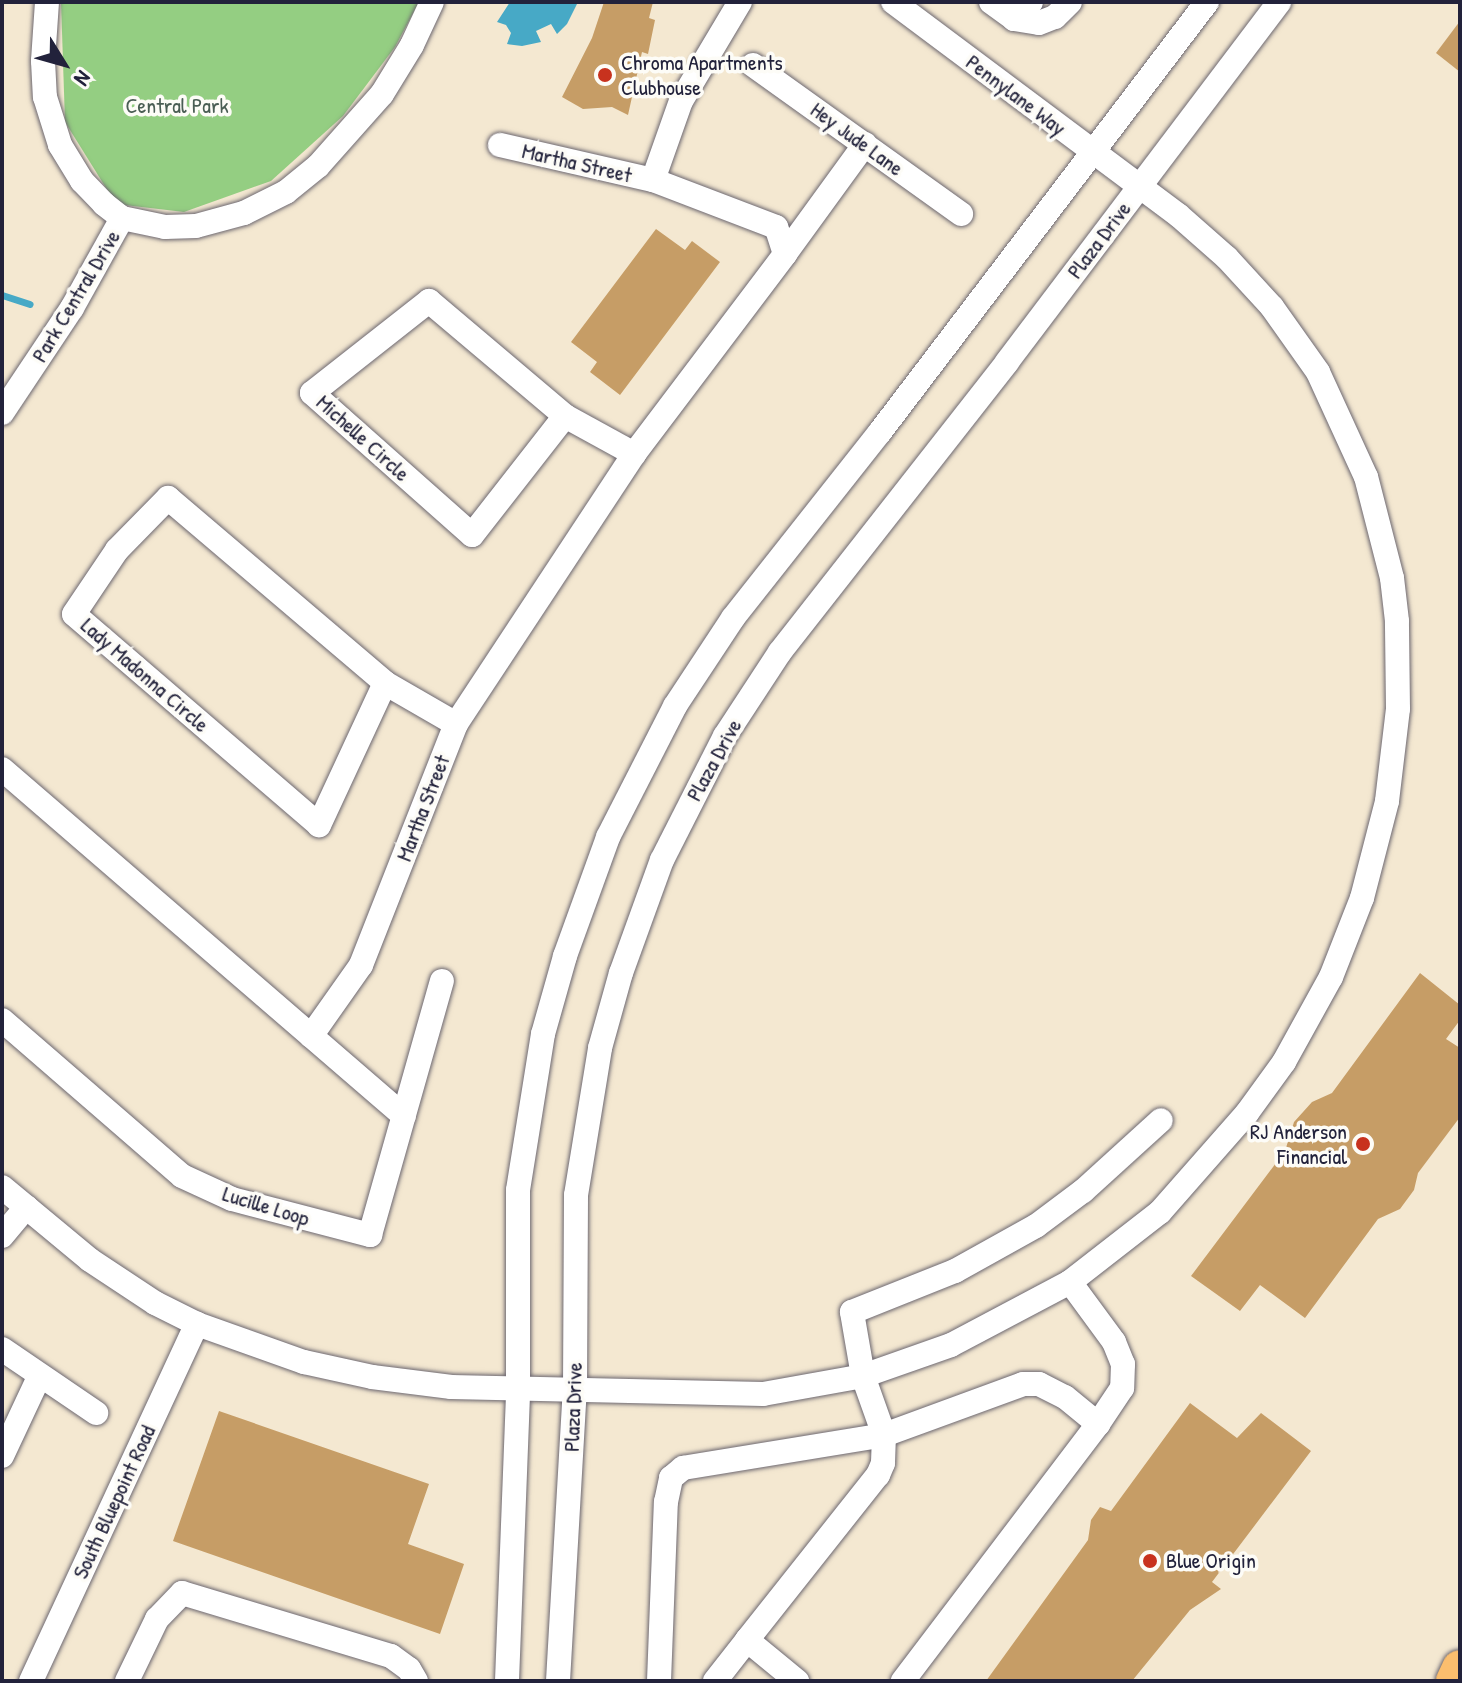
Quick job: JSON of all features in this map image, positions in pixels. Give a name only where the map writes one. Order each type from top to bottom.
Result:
[{"type":"highway","points":[[1454,1681],[1460,1668]]},
{"type":"street","name":"Park Central Drive","points":[[47,2],[43,78],[53,125],[82,181],[122,218],[165,227],[196,226],[244,213],[286,192],[328,157],[375,102],[402,64],[432,2]]},
{"type":"street","name":"Martha Street","points":[[653,180],[681,101],[740,2]]},
{"type":"street","name":"Pennylane Way","points":[[2,1187],[121,1282],[197,1324],[265,1350],[345,1372],[440,1386],[763,1394],[863,1376],[951,1345],[1070,1282],[1160,1212],[1201,1167],[1284,1062],[1312,1015],[1350,933],[1379,841],[1387,801],[1398,709],[1397,621],[1392,578],[1366,477],[1339,411],[1294,336],[1257,290],[1200,233],[893,2]]},
{"type":"street","points":[[991,2],[1023,14],[1055,17],[1070,2]]},
{"type":"street","points":[[1023,14],[1048,2]]},
{"type":"street","points":[[507,1681],[518,1389],[518,1190],[528,1110],[543,1034],[565,956],[608,837],[675,706],[733,618],[880,432],[1207,2]]},
{"type":"street","name":"Plaza Drive","points":[[558,1681],[575,1388],[576,1195],[586,1120],[617,988],[662,860],[719,747],[780,652],[1279,2]]},
{"type":"street","name":"Hey Jude Lane","points":[[753,65],[961,214]]},
{"type":"street","name":"Martha Street","points":[[311,1036],[361,965],[456,724],[634,454],[865,144]]},
{"type":"street","name":"Martha Street","points":[[500,145],[653,180],[776,227],[785,254]]},
{"type":"street","name":"Park Central Drive","points":[[2,413],[72,308],[122,218]]},
{"type":"street","name":"Michelle Circle","points":[[565,416],[472,535],[312,393],[429,301],[565,416],[634,454]]},
{"type":"street","name":"Lady Madonna Circle","points":[[385,683],[319,825],[74,614],[117,550],[168,498],[385,683],[456,724]]},
{"type":"street","points":[[2,769],[404,1116]]},
{"type":"street","name":"Lucille Loop","points":[[2,1020],[182,1176],[232,1199],[370,1235],[442,981]]},
{"type":"street","points":[[715,1681],[878,1475],[884,1435],[863,1376],[852,1312],[955,1271],[1036,1226],[1083,1191],[1161,1120]]},
{"type":"street","points":[[2,1236],[26,1207]]},
{"type":"street","points":[[903,1681],[1122,1388],[1123,1364],[1114,1342],[1070,1282]]},
{"type":"street","name":"South Bluepoint Road","points":[[31,1681],[197,1324]]},
{"type":"street","points":[[2,1349],[96,1413]]},
{"type":"street","points":[[2,1456],[39,1377]]},
{"type":"street","points":[[659,1681],[666,1502],[671,1478],[683,1468],[884,1435],[1023,1384],[1039,1384],[1065,1397],[1098,1424]]},
{"type":"street","points":[[127,1681],[157,1619],[182,1593],[391,1656],[409,1669],[416,1681]]},
{"type":"street","points":[[747,1640],[797,1681]]},
{"type":"green space","name":"Central Park","points":[[61,2],[419,2],[395,47],[343,116],[271,181],[184,212],[116,204],[65,122]]},
{"type":"water","points":[[510,2],[577,4],[567,24],[557,34],[551,24],[536,31],[541,42],[522,46],[507,44],[511,33],[506,25],[497,22]]},
{"type":"building","name":"Chroma Apartments Clubhouse","points":[[604,2],[653,2],[649,18],[655,20],[648,54],[642,52],[628,115],[612,107],[583,109],[562,97],[592,38]]},
{"type":"building","points":[[1460,21],[1460,72],[1436,53]]},
{"type":"building","points":[[656,229],[685,250],[692,241],[720,262],[620,395],[590,372],[597,362],[571,342]]},
{"type":"building","name":"RJ Anderson Financial","points":[[1420,973],[1460,1005],[1460,1020],[1446,1039],[1460,1048],[1460,1117],[1418,1173],[1414,1190],[1400,1209],[1378,1219],[1305,1318],[1260,1285],[1240,1311],[1191,1276],[1285,1151],[1294,1122],[1312,1102],[1332,1093]]},
{"type":"building","name":"Blue Origin","points":[[1190,1403],[1237,1438],[1261,1413],[1311,1451],[1212,1582],[1221,1589],[1190,1610],[1132,1681],[986,1681],[1088,1540],[1091,1520],[1100,1507],[1111,1511]]},
{"type":"building","points":[[219,1411],[429,1484],[408,1544],[464,1564],[440,1634],[173,1541]]},
{"type":"waterway","points":[[2,295],[30,304]]},
{"type":"place","name":"Chroma Apartments Clubhouse","points":[[605,75]]},
{"type":"place","name":"RJ Anderson Financial","points":[[1363,1144]]},
{"type":"place","name":"Blue Origin","points":[[1150,1561]]}]
